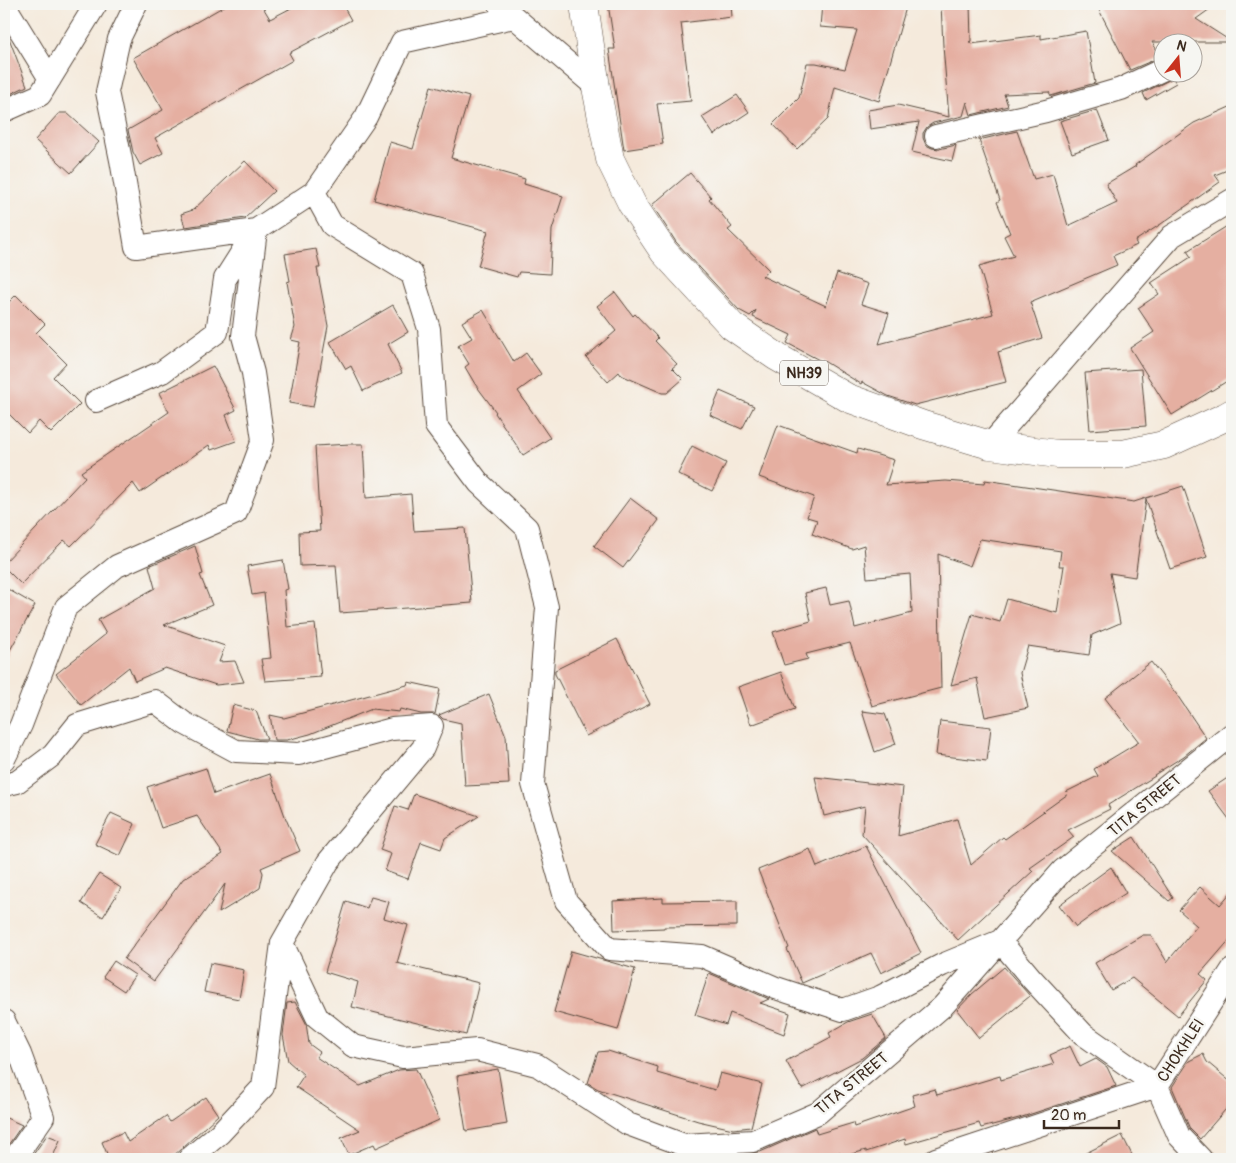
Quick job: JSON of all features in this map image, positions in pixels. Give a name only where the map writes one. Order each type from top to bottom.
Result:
[{"type":"highway","name":"NH39","points":[[584,4],[596,87],[610,159],[632,204],[664,252],[732,326],[777,357],[848,398],[923,425],[990,445],[1057,454],[1123,454],[1164,445],[1225,418],[1232,413]]},
{"type":"street","points":[[4,4],[50,79]]},
{"type":"street","points":[[4,110],[40,95],[96,4]]},
{"type":"street","points":[[136,4],[119,39],[107,92],[136,247],[256,230]]},
{"type":"street","points":[[96,401],[162,372],[217,332],[225,279],[256,230],[314,192],[366,117],[402,42],[507,10],[596,87]]},
{"type":"street","points":[[936,136],[1046,110],[1121,89],[1154,74]]},
{"type":"street","points":[[314,192],[332,225],[412,274],[429,329],[436,426],[479,484],[527,528],[547,607],[533,784],[566,901],[608,950],[702,956],[776,988],[843,1010],[880,997],[942,965],[1000,941],[1083,1034],[1157,1086],[1179,1136],[1201,1159]]},
{"type":"street","points":[[990,445],[1172,236],[1232,200]]},
{"type":"street","points":[[4,759],[21,725],[66,606],[117,566],[236,513],[263,440],[254,373],[243,336],[256,230]]},
{"type":"street","points":[[4,785],[17,782],[53,755],[77,724],[155,702],[184,723],[236,751],[299,754],[392,729],[432,726],[423,748],[328,862],[282,943],[263,1087],[220,1133],[189,1159]]},
{"type":"street","name":"TITA STREET","points":[[282,943],[317,1018],[354,1046],[403,1057],[477,1050],[537,1065],[628,1124],[684,1145],[753,1141],[818,1113],[943,1006],[1063,870],[1232,734]]},
{"type":"street","name":"CHOKHLEI","points":[[936,1159],[1157,1086],[1232,970]]},
{"type":"street","points":[[4,1021],[20,1054],[43,1117],[14,1159]]},
{"type":"street","points":[[684,1145],[702,1159]]},
{"type":"building","points":[[228,4],[261,4],[270,19],[299,4],[342,4],[351,20],[289,53],[293,60],[155,138],[163,153],[140,165],[133,152],[128,130],[163,110],[133,58]]},
{"type":"building","points":[[608,4],[731,4],[732,17],[681,23],[691,101],[657,104],[663,144],[624,150],[609,49],[615,49]]},
{"type":"building","points":[[822,4],[907,4],[879,101],[835,87],[828,119],[797,149],[773,124],[799,98],[807,63],[845,69],[857,30],[820,27]]},
{"type":"building","points":[[941,4],[970,4],[971,41],[969,42],[971,44],[1041,35],[1041,39],[1086,31],[1095,83],[1051,96],[1049,92],[1004,94],[1008,106],[971,115],[967,102],[963,116],[933,123],[923,133],[926,145],[932,148],[939,149],[956,145],[952,161],[912,152],[919,122],[870,129],[868,110],[898,105],[949,117]]},
{"type":"building","points":[[1096,4],[1217,4],[1196,19],[1232,42],[1204,42],[1204,32],[1154,32],[1154,42],[1152,42],[1154,45],[1154,60],[1130,70]]},
{"type":"building","points":[[4,29],[27,86],[4,97]]},
{"type":"building","points":[[1165,82],[1176,83],[1146,100],[1143,93]]},
{"type":"building","points":[[431,86],[469,97],[451,158],[525,179],[524,184],[563,196],[552,230],[550,274],[519,272],[517,277],[478,266],[488,231],[374,200],[390,142],[413,149]]},
{"type":"building","points":[[737,95],[749,112],[714,135],[702,117]]},
{"type":"building","points":[[1232,106],[1232,168],[1215,175],[1220,182],[1135,241],[1137,245],[1113,256],[1117,265],[1030,302],[1042,338],[998,352],[1006,382],[915,405],[888,396],[862,382],[861,384],[822,360],[787,343],[791,335],[753,317],[756,310],[750,316],[739,310],[676,242],[652,205],[690,173],[711,197],[709,199],[732,227],[728,230],[769,270],[762,276],[826,306],[837,273],[868,284],[861,304],[889,313],[879,344],[993,314],[979,266],[1014,256],[1004,236],[1010,233],[997,202],[1000,200],[979,140],[1017,131],[1034,179],[1053,174],[1068,226],[1117,203],[1106,184],[1136,166],[1194,123]]},
{"type":"building","points":[[1097,110],[1109,140],[1072,153],[1060,121]]},
{"type":"building","points":[[59,113],[67,113],[99,142],[71,173],[35,140]]},
{"type":"building","points":[[245,161],[274,191],[245,218],[185,227],[181,214],[193,210]]},
{"type":"building","points":[[1232,223],[1232,378],[1172,415],[1130,348],[1154,332],[1138,308],[1159,294],[1151,283],[1191,257],[1187,251]]},
{"type":"building","points":[[316,249],[320,268],[317,268],[328,326],[313,407],[289,403],[300,342],[291,340],[295,327],[287,282],[290,281],[285,254]]},
{"type":"building","points":[[615,292],[633,316],[635,314],[658,338],[655,341],[677,364],[672,368],[683,379],[667,393],[662,393],[621,375],[619,372],[608,382],[586,357],[616,331],[597,306]]},
{"type":"building","points":[[16,295],[45,324],[36,333],[66,363],[53,377],[80,404],[51,433],[39,421],[28,433],[4,409],[4,307]]},
{"type":"building","points":[[393,305],[408,332],[388,344],[402,373],[363,391],[351,366],[346,369],[330,342]]},
{"type":"building","points":[[483,310],[514,362],[526,353],[541,374],[518,391],[550,438],[523,455],[496,412],[475,384],[465,367],[469,364],[458,346],[472,338],[462,322]]},
{"type":"building","points":[[213,366],[236,410],[226,415],[236,441],[211,450],[209,445],[140,493],[133,483],[71,546],[64,540],[21,584],[4,567],[4,563],[85,477],[81,472],[169,412],[159,393]]},
{"type":"building","points":[[1141,369],[1146,426],[1090,430],[1085,373]]},
{"type":"building","points":[[720,391],[754,406],[742,429],[710,415]]},
{"type":"building","points":[[778,425],[857,453],[858,449],[894,460],[886,485],[946,481],[984,484],[985,480],[1134,502],[1183,486],[1207,557],[1170,569],[1146,499],[1135,577],[1110,573],[1120,623],[1092,635],[1089,655],[1028,646],[1020,673],[1028,708],[985,717],[977,678],[951,685],[972,614],[1000,622],[1007,599],[1057,613],[1064,566],[1059,566],[1061,551],[980,539],[970,566],[938,554],[941,688],[872,706],[850,643],[806,654],[808,659],[784,665],[773,632],[811,621],[805,593],[826,588],[830,605],[849,601],[855,628],[912,613],[910,574],[867,578],[864,545],[852,549],[812,534],[817,520],[807,517],[814,497],[759,477]]},
{"type":"building","points":[[363,444],[366,498],[411,494],[414,531],[465,528],[472,603],[340,613],[336,565],[300,566],[299,532],[320,531],[315,446]]},
{"type":"building","points":[[692,446],[726,463],[712,491],[678,474]]},
{"type":"building","points":[[630,498],[659,520],[623,568],[594,546]]},
{"type":"building","points":[[195,546],[203,574],[200,575],[212,605],[164,625],[225,646],[219,662],[235,661],[244,682],[216,685],[165,668],[135,681],[129,667],[81,705],[56,674],[106,634],[98,620],[155,588],[149,566]]},
{"type":"building","points":[[283,560],[288,589],[284,590],[287,627],[315,624],[321,677],[265,681],[261,659],[271,658],[264,593],[252,595],[247,566]]},
{"type":"building","points":[[4,587],[35,605],[4,661]]},
{"type":"building","points":[[617,639],[650,704],[586,736],[555,674],[555,670]]},
{"type":"building","points":[[1151,662],[1177,695],[1206,738],[1155,776],[1108,805],[1110,809],[1068,830],[1074,837],[1030,868],[1033,871],[958,940],[862,834],[865,806],[824,816],[815,777],[903,787],[898,836],[957,819],[971,865],[1003,837],[1005,839],[1068,794],[1066,792],[1098,776],[1094,769],[1139,742],[1105,698]]},
{"type":"building","points":[[781,672],[795,709],[751,725],[738,687]]},
{"type":"building","points":[[408,682],[440,689],[435,714],[421,714],[400,709],[399,712],[372,709],[310,734],[287,740],[274,740],[270,715],[284,718],[407,685]]},
{"type":"building","points":[[489,694],[506,736],[509,784],[465,786],[461,723],[443,719],[439,715]]},
{"type":"building","points":[[233,705],[256,711],[267,739],[258,739],[227,731]]},
{"type":"building","points":[[862,711],[885,714],[896,744],[875,752]]},
{"type":"building","points":[[940,721],[991,727],[987,761],[936,755]]},
{"type":"building","points":[[206,768],[214,794],[270,774],[300,851],[261,868],[263,873],[260,888],[219,913],[225,884],[154,981],[124,959],[183,879],[223,854],[197,816],[161,828],[147,787]]},
{"type":"building","points":[[1232,775],[1232,823],[1208,791]]},
{"type":"building","points":[[414,794],[479,816],[445,838],[441,849],[421,842],[408,879],[385,871],[391,854],[380,850],[395,806],[408,810]]},
{"type":"building","points":[[111,813],[135,824],[120,856],[95,844]]},
{"type":"building","points":[[1134,837],[1173,898],[1169,901],[1112,851]]},
{"type":"building","points":[[866,846],[921,953],[881,973],[871,953],[802,983],[787,949],[789,948],[758,870],[810,849],[817,867]]},
{"type":"building","points":[[1111,867],[1126,893],[1076,927],[1059,905]]},
{"type":"building","points":[[99,874],[121,888],[103,917],[81,903]]},
{"type":"building","points":[[1200,887],[1220,905],[1232,891],[1232,937],[1200,974],[1207,980],[1178,1016],[1132,978],[1111,990],[1095,963],[1143,935],[1151,935],[1167,962],[1197,926],[1179,910]]},
{"type":"building","points":[[371,897],[389,902],[384,918],[408,925],[397,963],[479,983],[466,1035],[352,1007],[358,982],[325,972],[346,901],[367,908]]},
{"type":"building","points":[[663,898],[663,902],[737,901],[737,926],[614,930],[613,901]]},
{"type":"building","points":[[571,951],[635,969],[618,1030],[554,1012]]},
{"type":"building","points":[[114,961],[135,975],[124,991],[103,977]]},
{"type":"building","points":[[210,963],[244,970],[239,999],[204,992]]},
{"type":"building","points":[[1004,967],[1030,996],[979,1038],[957,1010],[972,994]]},
{"type":"building","points":[[709,973],[769,999],[760,1003],[790,1013],[784,1034],[730,1013],[726,1025],[695,1015]]},
{"type":"building","points":[[295,1002],[306,1023],[309,1044],[320,1052],[316,1057],[360,1086],[399,1070],[416,1069],[439,1120],[376,1148],[374,1144],[349,1155],[341,1138],[360,1130],[296,1087],[304,1075],[288,1061],[283,1035],[287,1003]]},
{"type":"building","points":[[872,1014],[886,1038],[862,1058],[802,1089],[786,1061],[831,1037],[829,1033],[848,1022]]},
{"type":"building","points":[[1070,1046],[1080,1067],[1096,1059],[1107,1067],[1116,1086],[1019,1118],[981,1128],[979,1123],[906,1144],[905,1139],[866,1152],[866,1150],[842,1157],[840,1152],[820,1159],[737,1159],[737,1157],[758,1153],[815,1128],[817,1134],[853,1123],[854,1127],[915,1106],[912,1095],[935,1089],[937,1095],[1000,1076],[1001,1080],[1054,1064],[1050,1055]]},
{"type":"building","points":[[608,1051],[658,1067],[657,1073],[715,1090],[720,1073],[762,1084],[751,1127],[733,1129],[698,1121],[598,1089],[588,1083],[598,1052]]},
{"type":"building","points":[[1203,1054],[1207,1062],[1232,1083],[1232,1102],[1200,1139],[1190,1129],[1172,1087],[1189,1061]]},
{"type":"building","points":[[498,1069],[507,1124],[466,1131],[457,1076]]},
{"type":"building","points":[[206,1097],[218,1115],[170,1159],[103,1159],[108,1156],[102,1142],[123,1132],[128,1142],[166,1116],[170,1122]]},
{"type":"building","points":[[4,1117],[22,1125],[4,1151]]},
{"type":"building","points":[[47,1135],[60,1140],[52,1159],[30,1159]]},
{"type":"building","points":[[1122,1135],[1134,1159],[1074,1159]]}]
